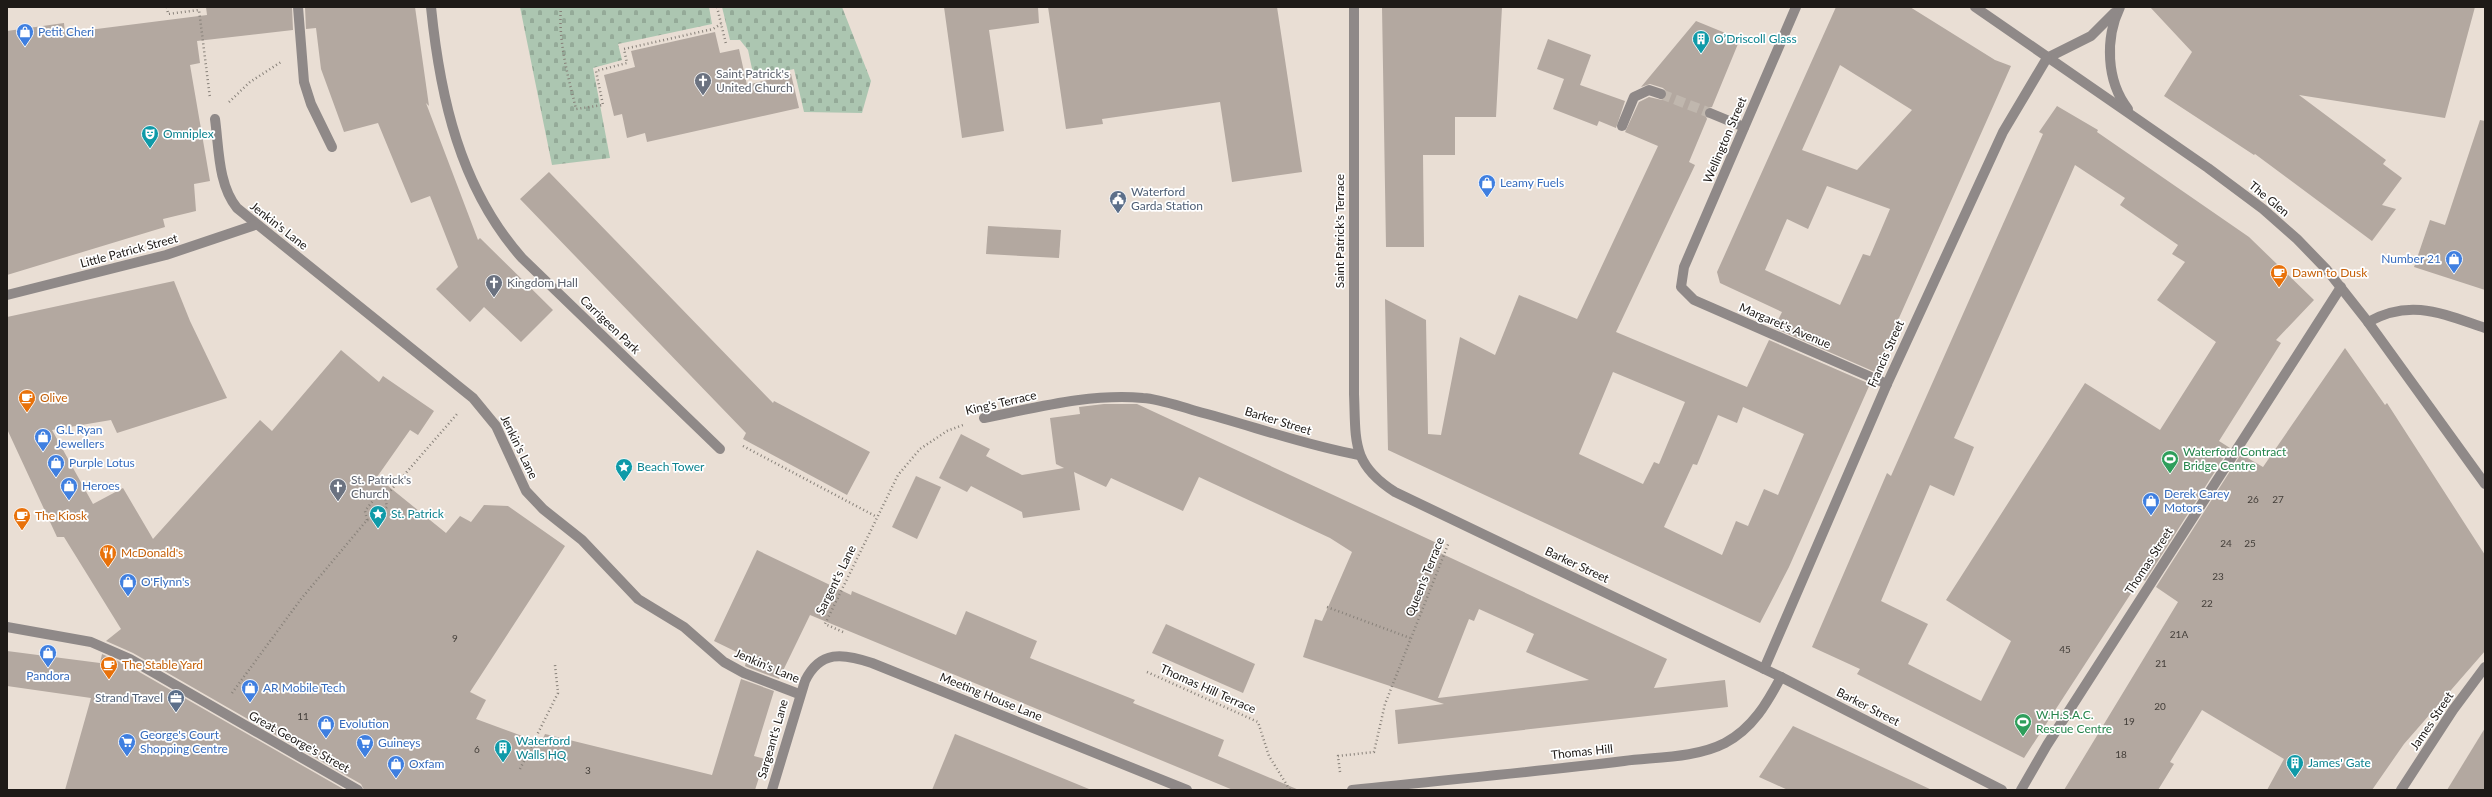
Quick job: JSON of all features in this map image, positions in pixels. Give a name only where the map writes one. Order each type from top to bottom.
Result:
[{"type":"street","points":[[298,7],[301,52],[307,94],[332,147]]},
{"type":"street","name":"Carrigeen Park","points":[[430,7],[440,76],[456,140],[476,191],[496,226],[522,258],[720,449]]},
{"type":"street","name":"Saint Patrick's Terrace","points":[[1354,7],[1354,394],[1359,455]]},
{"type":"street","name":"Wellington Street","points":[[1680,284],[1684,267],[1796,7]]},
{"type":"street","name":"The Glen","points":[[1975,7],[2047,58],[2135,116],[2263,209],[2302,244],[2341,288],[2368,322],[2485,484]]},
{"type":"street","points":[[2047,58],[2091,36],[2120,7]]},
{"type":"street","name":"The Glen","points":[[2120,7],[2111,38],[2111,69],[2116,90],[2135,116]]},
{"type":"street","name":"Francis Street","points":[[1764,669],[1887,384],[2003,132],[2047,58]]},
{"type":"street","points":[[1622,126],[1634,97],[1650,90],[1661,94]]},
{"type":"street","points":[[1710,113],[1744,127]]},
{"type":"street","name":"Jenkin's Lane","points":[[215,120],[226,191],[237,208],[478,402],[496,426],[526,491],[542,509],[582,540],[638,599],[684,627],[724,662],[744,673],[799,694]]},
{"type":"street","name":"Little Patrick Street","points":[[7,295],[166,256],[255,224]]},
{"type":"street","name":"Margaret's Avenue","points":[[1680,284],[1685,293],[1694,300],[1887,384]]},
{"type":"street","name":"Thomas Street","points":[[2021,790],[2046,745],[2341,288]]},
{"type":"street","points":[[2368,322],[2393,311],[2418,309],[2436,312],[2485,328]]},
{"type":"street","name":"Barker Street","points":[[1134,397],[1160,401],[1323,448],[1359,455],[1363,464],[1380,482],[1456,522],[1781,677],[2002,790]]},
{"type":"street","name":"King's Terrace","points":[[984,418],[1054,405],[1134,397]]},
{"type":"street","name":"Great George's Street","points":[[7,627],[91,642],[130,659],[358,790]]},
{"type":"street","name":"Meeting House Lane","points":[[799,694],[810,671],[821,660],[838,656],[858,658],[1187,790]]},
{"type":"street","name":"James Street","points":[[2401,790],[2453,710],[2485,667]]},
{"type":"street","name":"Thomas Hill","points":[[1352,790],[1611,763],[1710,749],[1734,738],[1750,726],[1765,705],[1781,677]]},
{"type":"street","name":"Sargeant's Lane","points":[[772,790],[799,694]]},
{"type":"path","points":[[167,7],[168,14],[199,10],[210,100],[215,120]]},
{"type":"path","points":[[561,7],[560,21],[566,64],[576,109],[602,105],[596,71],[627,63],[624,49],[713,29],[721,24]]},
{"type":"path","points":[[717,7],[726,44]]},
{"type":"path","points":[[215,120],[225,107],[250,82],[301,52]]},
{"type":"path","points":[[367,520],[365,511],[375,498],[385,498],[454,418]]},
{"type":"path","name":"King's Terrace","points":[[877,517],[898,475],[920,449],[946,431],[984,418]]},
{"type":"path","points":[[720,449],[738,444],[877,517]]},
{"type":"path","points":[[367,520],[376,520],[387,507],[385,498]]},
{"type":"path","name":"Sargent's Lane","points":[[858,658],[857,639],[825,624],[877,517]]},
{"type":"path","points":[[230,696],[301,599],[367,520]]},
{"type":"path","name":"Queen's Terrace","points":[[1338,756],[1374,752],[1385,704],[1456,522]]},
{"type":"path","points":[[1327,607],[1410,638]]},
{"type":"path","points":[[520,769],[558,693],[555,665]]},
{"type":"path","name":"Thomas Hill Terrace","points":[[1146,672],[1258,722],[1269,756],[1290,790]]},
{"type":"green space","points":[[520,7],[709,7],[712,24],[618,44],[622,60],[593,68],[610,158],[552,165]]},
{"type":"green space","points":[[722,7],[842,7],[871,81],[862,113],[804,112],[794,69],[754,78],[748,50],[740,40],[730,40]]},
{"type":"building","points":[[206,7],[292,7],[293,30],[197,41],[200,63],[190,65],[210,181],[194,184],[196,211],[163,219],[165,227],[7,275],[7,31],[64,23],[65,33],[207,15]]},
{"type":"building","points":[[305,7],[415,7],[429,106],[426,103],[478,240],[480,238],[553,310],[521,342],[484,307],[470,322],[436,289],[458,267],[430,196],[411,203],[378,123],[344,132],[321,69],[316,28],[306,29]]},
{"type":"building","points":[[944,7],[1038,7],[1039,23],[989,30],[1004,131],[962,138]]},
{"type":"building","points":[[1048,7],[1277,7],[1302,172],[1232,182],[1220,102],[1102,119],[1103,124],[1066,129]]},
{"type":"building","points":[[1382,7],[1502,7],[1496,117],[1455,117],[1455,155],[1423,155],[1424,247],[1386,247]]},
{"type":"building","points":[[1836,7],[1910,7],[1995,60],[2011,66],[1875,372],[1774,328],[1782,312],[1720,283],[1717,272]],"holes":[[[1840,65],[1912,110],[1857,170],[1802,150]],[[1827,186],[1890,209],[1870,256],[1863,254],[1840,305],[1765,270],[1787,219],[1808,229]]]},
{"type":"building","points":[[2150,7],[2475,7],[2445,118],[2299,95],[2386,160],[2383,164],[2402,178],[2382,205],[2396,209],[2372,241],[2255,154],[2254,155],[2164,96],[2192,52]]},
{"type":"building","points":[[1696,21],[1740,39],[1712,107],[1706,108],[1704,111],[1707,119],[1689,162],[1695,165],[1616,332],[1747,387],[1769,340],[1870,384],[1789,567],[1760,623],[1388,450],[1385,299],[1426,320],[1428,434],[1441,435],[1460,337],[1495,355],[1519,295],[1577,319],[1658,146],[1625,132],[1639,102],[1649,97],[1662,100],[1667,96],[1667,92],[1663,88],[1650,84],[1641,87]],"holes":[[[1613,372],[1685,402],[1659,464],[1654,462],[1643,484],[1579,454]],[[1743,407],[1804,434],[1778,495],[1764,489],[1748,526],[1736,521],[1722,555],[1664,527],[1693,464],[1697,465],[1718,415],[1737,423]]]},
{"type":"building","name":"Saint Patrick's United Church","points":[[715,32],[720,53],[739,49],[747,85],[791,74],[799,108],[647,142],[645,133],[627,138],[622,114],[614,116],[604,75],[635,67],[631,51]]},
{"type":"building","points":[[1548,39],[1591,55],[1580,85],[1625,101],[1616,128],[1599,121],[1597,126],[1553,109],[1564,79],[1537,69]]},
{"type":"building","points":[[2057,106],[2098,130],[2097,132],[2249,237],[2314,300],[2276,340],[2281,343],[2219,441],[2230,448],[2145,581],[2141,578],[2024,758],[1857,674],[1860,669],[1812,647],[1887,473],[1891,476],[2043,134],[2039,132]],"holes":[[[2075,165],[2125,198],[2120,205],[2178,245],[2172,254],[2185,262],[2157,300],[2216,342],[2160,430],[2085,383],[1946,600],[2011,641],[1981,701],[1908,664],[1928,624],[1881,601],[1930,485],[1954,496],[1974,447],[1954,438]]]},
{"type":"building","points":[[2480,120],[2485,121],[2485,290],[2414,267],[2430,220],[2445,225]]},
{"type":"building","points":[[549,172],[773,403],[774,401],[870,452],[847,495],[743,439],[746,433],[520,199]]},
{"type":"building","points":[[988,226],[1061,230],[1059,258],[986,254]]},
{"type":"building","points":[[174,281],[190,321],[227,398],[117,433],[111,420],[52,430],[93,504],[123,488],[153,539],[260,420],[272,431],[341,350],[379,382],[383,376],[434,411],[418,435],[410,430],[377,477],[446,533],[460,516],[471,522],[484,505],[508,506],[565,546],[470,692],[486,700],[476,719],[541,743],[545,734],[712,775],[741,679],[774,691],[754,756],[765,759],[755,790],[364,790],[361,784],[133,653],[106,641],[121,629],[64,537],[57,537],[7,429],[7,317]]},
{"type":"building","points":[[2345,348],[2385,405],[2387,403],[2485,555],[2485,651],[2404,744],[2372,790],[2267,790],[2284,759],[2202,710],[2170,762],[2174,764],[2158,790],[2064,790],[2178,602],[2156,587],[2241,454],[2263,467]]},
{"type":"building","points":[[1104,404],[1137,404],[1439,544],[1436,551],[1667,659],[1654,688],[1725,680],[1728,707],[1398,744],[1395,710],[1444,704],[1303,657],[1315,619],[1322,621],[1352,552],[1330,538],[1199,477],[1183,511],[1111,478],[1106,487],[1074,472],[1080,510],[1023,518],[1022,512],[971,486],[967,492],[939,478],[961,434],[990,449],[986,456],[1022,475],[1064,468],[1056,464],[1050,418],[1080,414],[1079,407]],"holes":[[[1479,609],[1534,634],[1526,652],[1589,680],[1438,698],[1469,619],[1474,621]]]},
{"type":"building","points":[[916,476],[941,487],[917,539],[892,527]]},
{"type":"building","points":[[757,550],[851,595],[852,591],[956,635],[966,611],[1037,641],[1030,658],[1135,700],[1133,703],[1224,740],[1218,756],[1299,790],[1233,790],[810,615],[779,679],[747,667],[745,666],[747,657],[714,641]]},
{"type":"building","points":[[1166,624],[1255,664],[1243,693],[1152,653]]},
{"type":"building","points":[[7,651],[100,663],[102,654],[127,665],[345,790],[65,790],[91,698],[7,686]]},
{"type":"building","points":[[1793,726],[1932,790],[1788,790],[1759,777]]},
{"type":"building","points":[[2485,728],[2485,790],[2447,790]]},
{"type":"building","points":[[955,734],[1089,789],[1089,790],[932,790]]},
{"type":"tunnel","points":[[1661,94],[1710,113]]},
{"type":"place","name":"Petit Cheri","points":[[25,47]]},
{"type":"place","name":"O’Driscoll Glass","points":[[1701,54]]},
{"type":"place","name":"Saint Patrick's United Church","points":[[703,96]]},
{"type":"place","name":"Omniplex","points":[[150,149]]},
{"type":"place","name":"Leamy Fuels","points":[[1487,198]]},
{"type":"place","name":"Waterford Garda Station","points":[[1118,214]]},
{"type":"place","name":"Number 21","points":[[2454,274]]},
{"type":"place","name":"Dawn to Dusk","points":[[2279,288]]},
{"type":"place","name":"Kingdom Hall","points":[[494,298]]},
{"type":"place","name":"Olive","points":[[27,413]]},
{"type":"place","name":"G.L Ryan Jewellers","points":[[43,452]]},
{"type":"place","name":"Waterford Contract Bridge Centre","points":[[2170,474]]},
{"type":"place","name":"Purple Lotus","points":[[56,478]]},
{"type":"place","name":"Beach Tower","points":[[624,482]]},
{"type":"place","name":"Heroes","points":[[69,501]]},
{"type":"place","name":"St. Patrick's Church","points":[[338,502]]},
{"type":"place","name":"Derek Carey Motors","points":[[2151,516]]},
{"type":"place","name":"St. Patrick","points":[[378,529]]},
{"type":"place","name":"The Kiosk","points":[[22,531]]},
{"type":"place","name":"McDonald's","points":[[108,568]]},
{"type":"place","name":"O'Flynn's","points":[[128,597]]},
{"type":"place","name":"Pandora","points":[[48,668]]},
{"type":"place","name":"The Stable Yard","points":[[109,680]]},
{"type":"place","name":"AR Mobile Tech","points":[[250,703]]},
{"type":"place","name":"Strand Travel","points":[[176,713]]},
{"type":"place","name":"W.H.S.A.C. Rescue Centre","points":[[2023,737]]},
{"type":"place","name":"Evolution","points":[[326,739]]},
{"type":"place","name":"George's Court Shopping Centre","points":[[127,757]]},
{"type":"place","name":"Guineys","points":[[365,758]]},
{"type":"place","name":"Waterford Walls HQ","points":[[503,763]]},
{"type":"place","name":"James' Gate","points":[[2295,778]]},
{"type":"place","name":"Oxfam","points":[[396,779]]}]
